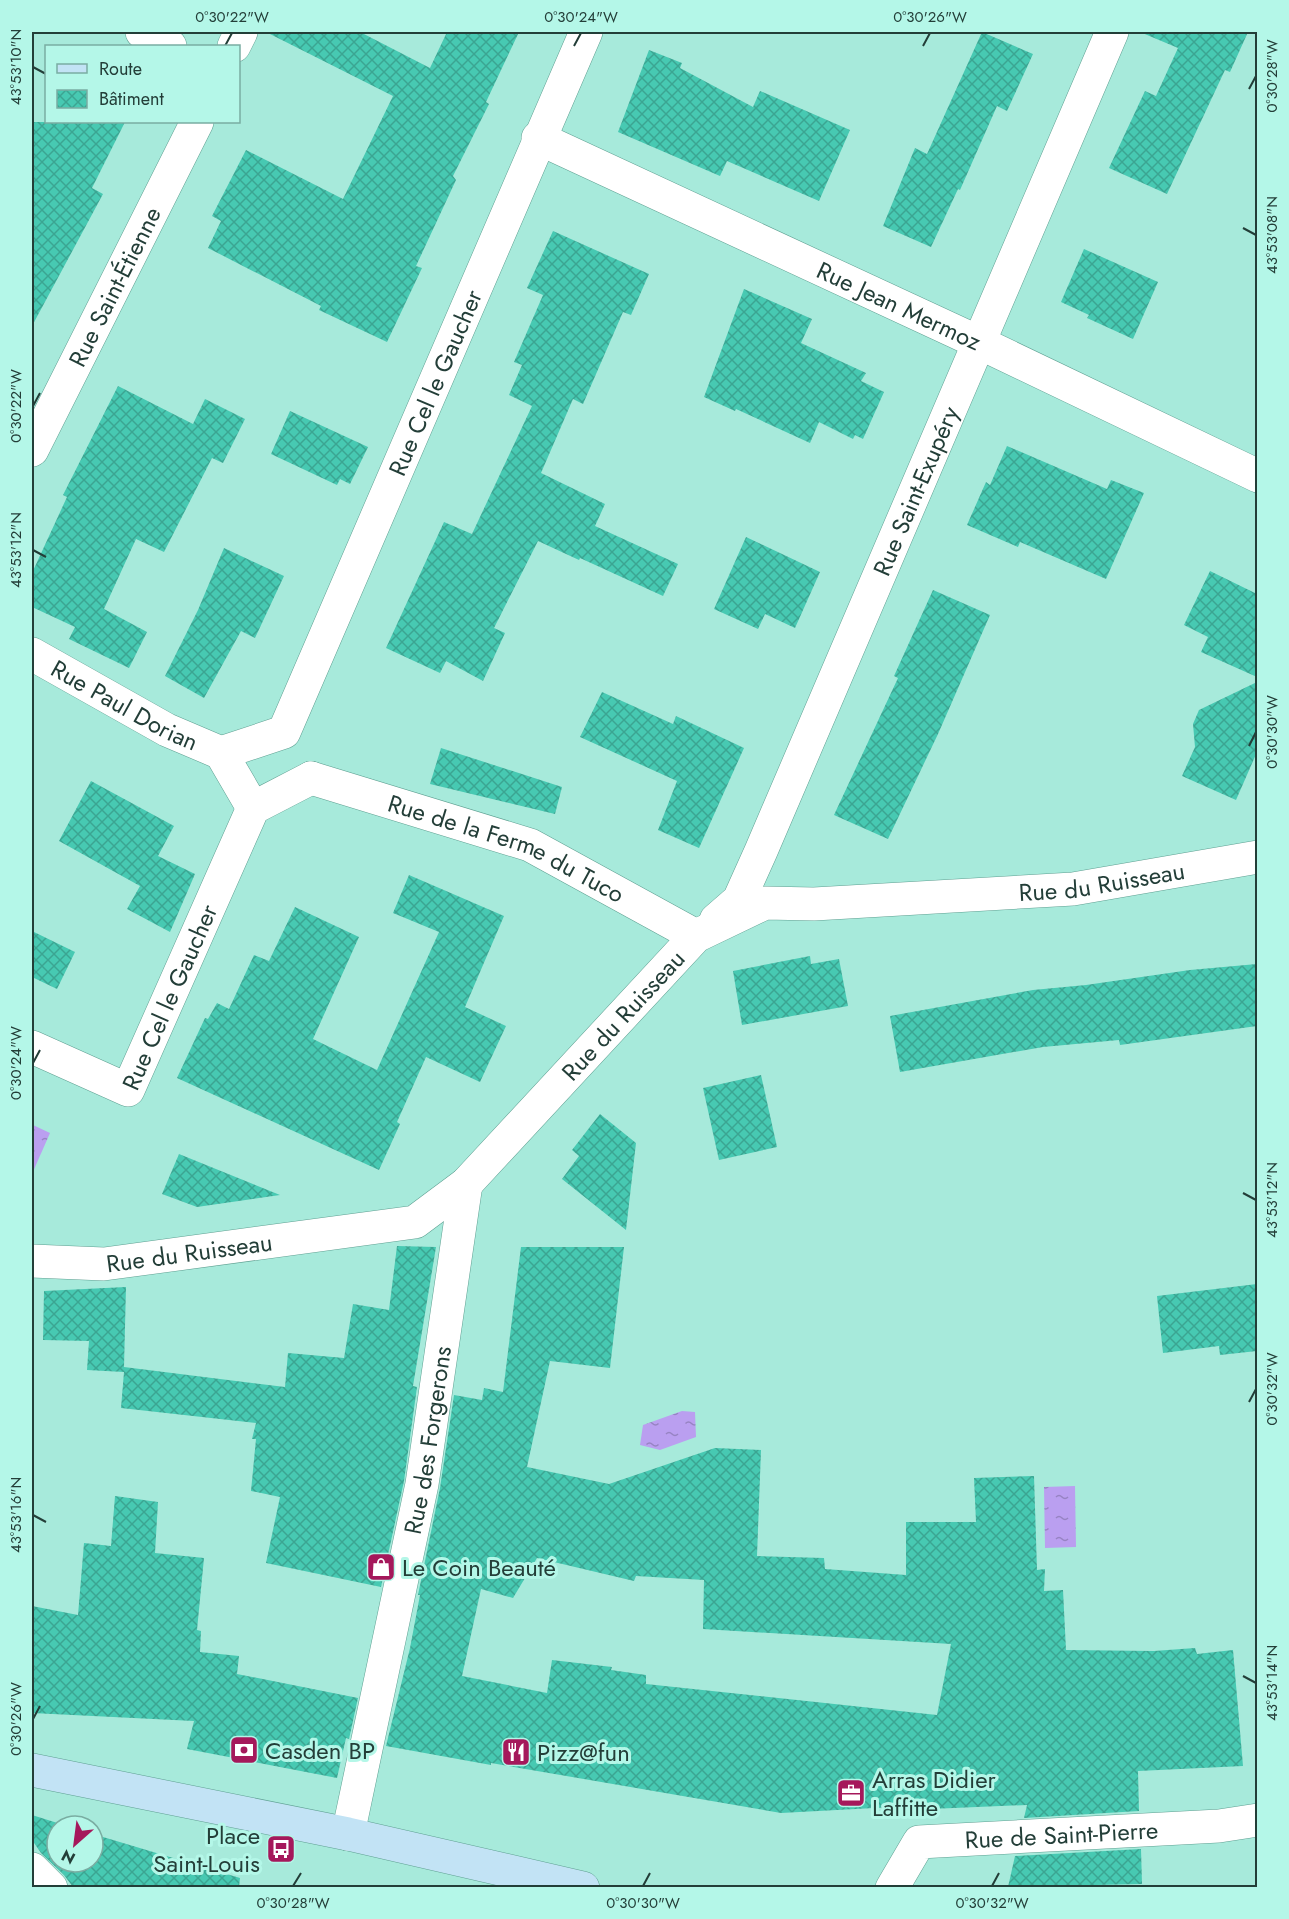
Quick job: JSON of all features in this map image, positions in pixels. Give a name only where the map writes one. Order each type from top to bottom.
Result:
[{"type":"main road","points":[[32,1770],[348,1834],[583,1887]]},
{"type":"street","points":[[142,32],[168,45]]},
{"type":"street","name":"Rue Cel le Gaucher","points":[[284,732],[538,138],[586,32]]},
{"type":"street","name":"Rue Saint-Exupéry","points":[[696,936],[739,900],[762,851],[1112,32]]},
{"type":"street","name":"Rue Saint-Étienne","points":[[32,450],[196,123]]},
{"type":"street","name":"Rue Jean Mermoz","points":[[538,138],[978,342],[1257,476]]},
{"type":"street","name":"Rue Paul Dorian","points":[[32,654],[168,730],[221,753]]},
{"type":"street","points":[[284,732],[311,777],[253,808],[221,753],[284,732]]},
{"type":"street","name":"Rue de la Ferme du Tuco","points":[[311,777],[530,845],[696,936]]},
{"type":"street","name":"Rue Cel le Gaucher","points":[[32,1047],[128,1090],[253,808]]},
{"type":"street","name":"Rue du Ruisseau","points":[[32,1261],[104,1264],[415,1222],[466,1184],[696,936],[765,903],[814,904],[1073,889],[1257,857]]},
{"type":"street","name":"Rue des Forgerons","points":[[348,1834],[422,1484],[466,1184]]},
{"type":"street","name":"Rue de Saint-Pierre","points":[[892,1887],[920,1842],[1220,1826],[1257,1820]]},
{"type":"street","points":[[32,1869],[51,1887]]},
{"type":"water","points":[[33,1125],[50,1133],[32,1174],[32,1128]]},
{"type":"water","points":[[682,1411],[695,1412],[696,1437],[660,1450],[640,1445],[643,1425]]},
{"type":"water","points":[[1075,1486],[1076,1547],[1045,1548],[1044,1487]]},
{"type":"building","points":[[266,32],[360,32],[430,68],[447,32],[519,32],[486,102],[489,104],[453,176],[456,180],[416,266],[422,268],[387,342],[319,310],[321,306],[208,248],[221,221],[212,216],[246,150],[343,199],[393,96]]},
{"type":"building","points":[[982,32],[1033,54],[1007,111],[997,106],[960,190],[958,189],[931,247],[883,226],[915,148],[927,154]]},
{"type":"building","points":[[1140,32],[1248,32],[1230,72],[1225,70],[1167,194],[1109,168],[1145,91],[1156,96],[1178,48]]},
{"type":"building","points":[[649,50],[682,63],[680,68],[753,107],[760,91],[850,130],[819,201],[727,161],[720,176],[618,132]]},
{"type":"building","points":[[32,122],[124,123],[92,188],[103,194],[32,326]]},
{"type":"building","points":[[553,231],[649,274],[631,315],[623,312],[583,404],[573,399],[541,473],[605,504],[595,526],[678,564],[663,596],[538,541],[494,628],[505,633],[483,681],[446,661],[440,673],[386,648],[444,522],[472,534],[532,406],[509,395],[522,365],[514,362],[543,295],[527,288]]},
{"type":"building","points":[[1084,249],[1158,282],[1133,339],[1087,318],[1089,315],[1061,302]]},
{"type":"building","points":[[744,289],[812,319],[801,343],[866,373],[861,381],[884,392],[863,439],[855,435],[853,439],[819,422],[810,443],[704,397]]},
{"type":"building","points":[[118,386],[193,424],[205,399],[245,419],[223,463],[212,458],[164,552],[136,539],[104,609],[147,632],[129,668],[69,639],[75,627],[32,607],[32,573],[67,497],[63,495]]},
{"type":"building","points":[[290,411],[368,447],[350,484],[340,479],[337,485],[271,454]]},
{"type":"building","points":[[1007,446],[1107,489],[1111,480],[1144,493],[1106,579],[1020,542],[1018,547],[967,525],[986,482],[990,485]]},
{"type":"building","points":[[746,537],[820,572],[795,628],[765,614],[758,629],[714,609]]},
{"type":"building","points":[[224,548],[284,576],[255,638],[241,631],[204,698],[165,676],[198,610]]},
{"type":"building","points":[[1210,571],[1257,594],[1257,677],[1201,652],[1208,637],[1184,625]]},
{"type":"building","points":[[933,590],[990,615],[938,734],[888,839],[834,815],[898,678],[894,676]]},
{"type":"building","points":[[1257,682],[1257,752],[1236,800],[1182,776],[1195,747],[1193,724],[1199,710]]},
{"type":"building","points":[[602,692],[673,724],[676,716],[744,748],[699,848],[658,830],[677,781],[580,737]]},
{"type":"building","points":[[441,748],[562,787],[555,814],[430,784]]},
{"type":"building","points":[[91,781],[174,826],[158,856],[195,874],[170,932],[127,909],[140,886],[59,841]]},
{"type":"building","points":[[409,875],[504,916],[465,1007],[506,1026],[480,1082],[426,1057],[397,1122],[400,1124],[379,1170],[177,1078],[205,1018],[208,1019],[217,1003],[229,1009],[254,955],[269,961],[295,907],[359,937],[313,1039],[377,1070],[439,932],[393,913]]},
{"type":"building","points":[[32,931],[75,952],[57,989],[32,977]]},
{"type":"building","points":[[810,956],[811,964],[839,959],[848,1006],[742,1025],[733,971]]},
{"type":"building","points":[[1257,964],[1257,1026],[1120,1045],[1119,1040],[1043,1047],[900,1072],[890,1016],[1033,990]]},
{"type":"building","points":[[761,1075],[777,1147],[719,1160],[703,1088]]},
{"type":"building","points":[[600,1114],[636,1143],[626,1230],[562,1179],[579,1156],[572,1150]]},
{"type":"building","points":[[179,1154],[280,1195],[197,1207],[162,1194]]},
{"type":"building","points":[[397,1246],[436,1247],[413,1386],[417,1387],[404,1481],[381,1587],[266,1563],[280,1497],[251,1491],[256,1439],[252,1439],[256,1423],[121,1408],[124,1372],[87,1370],[89,1341],[43,1340],[44,1291],[126,1287],[124,1367],[285,1387],[288,1353],[344,1358],[353,1304],[389,1310]]},
{"type":"building","points":[[521,1247],[624,1247],[610,1368],[550,1361],[527,1467],[609,1484],[715,1448],[761,1450],[757,1556],[824,1558],[825,1569],[906,1575],[906,1522],[976,1522],[974,1478],[1034,1476],[1037,1570],[1045,1569],[1044,1591],[1063,1590],[1066,1650],[1154,1651],[1195,1648],[1197,1654],[1233,1650],[1243,1766],[1138,1771],[1139,1811],[1024,1818],[1027,1805],[930,1809],[930,1805],[781,1813],[386,1746],[410,1648],[420,1595],[418,1595],[440,1488],[454,1395],[482,1400],[484,1388],[503,1392]],"holes":[[[537,1558],[634,1581],[636,1576],[704,1580],[703,1629],[951,1644],[937,1715],[646,1684],[646,1675],[611,1670],[612,1667],[552,1660],[547,1693],[462,1676],[481,1589],[513,1598]]]},
{"type":"building","points":[[1257,1284],[1257,1351],[1220,1355],[1219,1346],[1163,1353],[1157,1296]]},
{"type":"building","points":[[115,1496],[158,1502],[155,1553],[204,1558],[197,1630],[201,1631],[200,1652],[239,1656],[237,1674],[358,1698],[337,1778],[187,1749],[194,1721],[32,1713],[32,1606],[78,1615],[84,1543],[111,1546]]},
{"type":"building","points":[[32,1815],[45,1819],[45,1857],[32,1840]]},
{"type":"building","points":[[105,1838],[240,1878],[239,1887],[73,1887],[64,1875],[105,1874]]},
{"type":"building","points":[[1141,1849],[1142,1884],[1008,1887],[1015,1856]]},
{"type":"place","name":"Le Coin Beauté","points":[[381,1567]]},
{"type":"place","name":"Casden BP","points":[[244,1750]]},
{"type":"place","name":"Pizz@fun","points":[[516,1752]]},
{"type":"place","name":"Arras Didier Laffitte","points":[[851,1793]]},
{"type":"place","name":"Place Saint-Louis","points":[[281,1849]]}]
